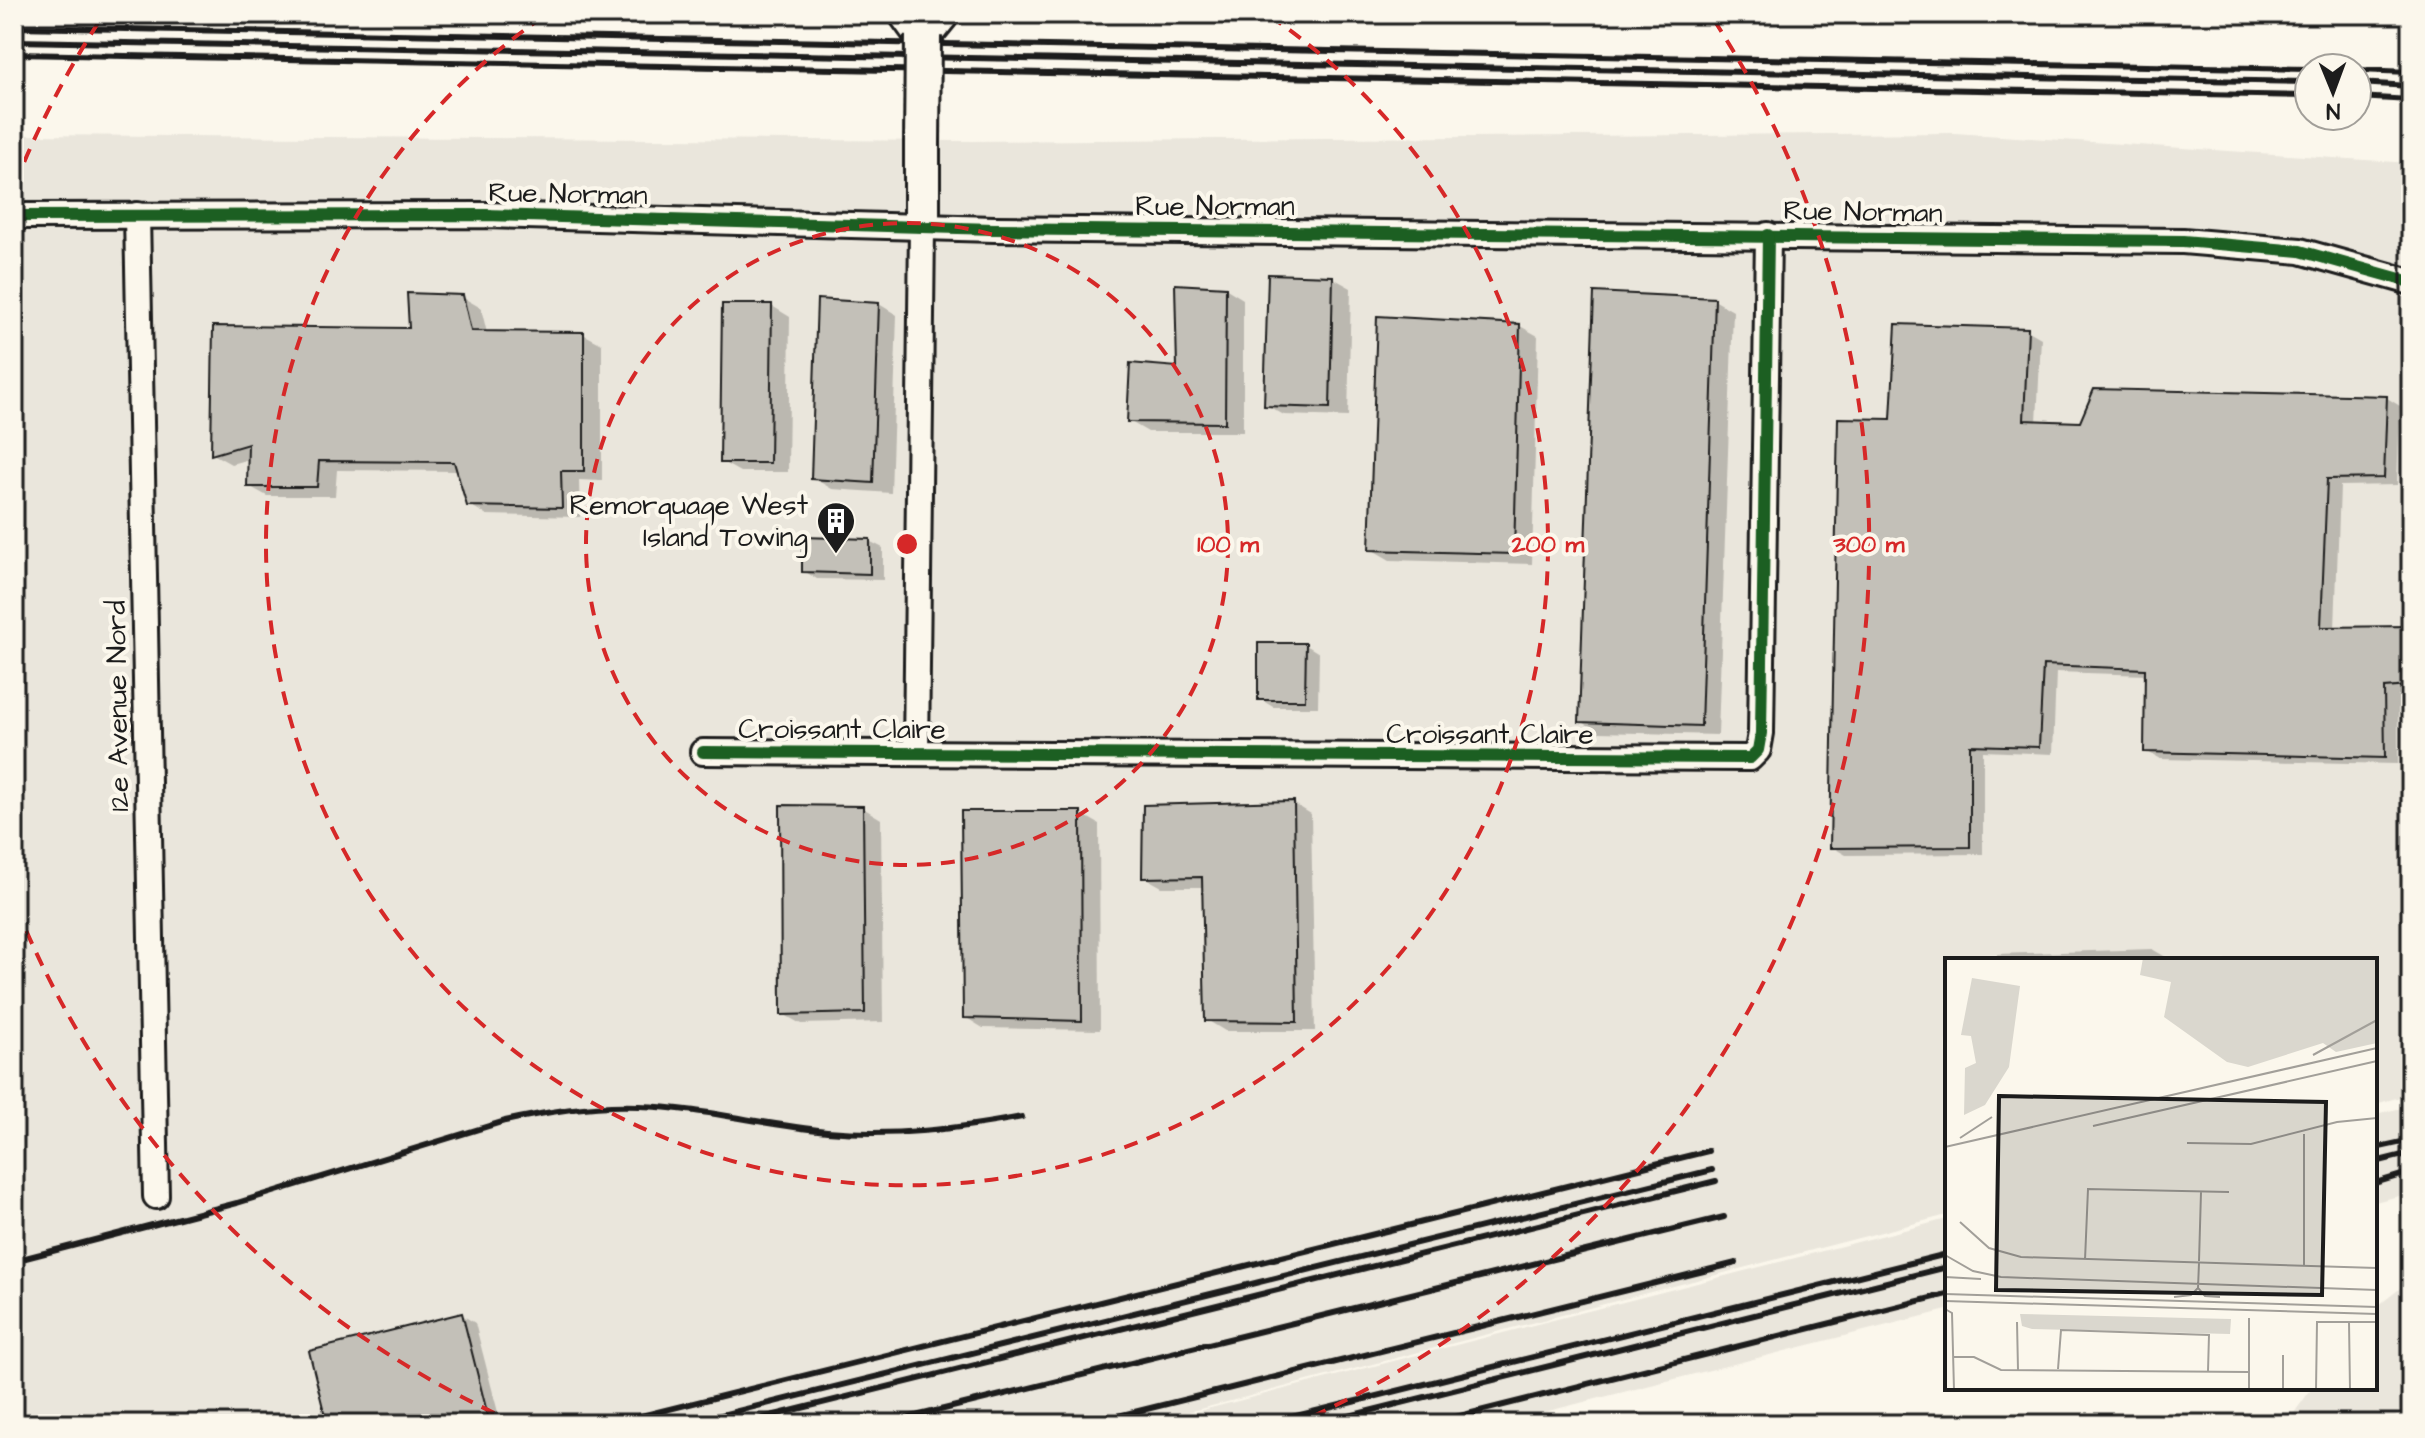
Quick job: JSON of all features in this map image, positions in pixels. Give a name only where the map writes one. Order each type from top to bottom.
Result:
[{"type":"highway","points":[[922,227],[923,23]]},
{"type":"street","name":"12e Avenue Nord","points":[[137,215],[156,1196]]},
{"type":"street","name":"Rue Norman","points":[[14,216],[507,216],[922,227],[1768,235],[2239,244],[2326,256],[2411,282]]},
{"type":"street","name":"Croissant Claire","points":[[916,753],[922,227]]},
{"type":"street","name":"Croissant Claire","points":[[703,752],[1750,758],[1758,750],[1761,733],[1768,235]]},
{"type":"shaded area","points":[[1954,133],[2411,163],[2411,1094],[2377,1103],[2377,958],[1945,958],[1945,1216],[1142,1424],[14,1424],[14,135],[968,141]]},
{"type":"shaded area","points":[[2411,1106],[2411,1193],[2377,1202],[2377,1114]]},
{"type":"shaded area","points":[[1945,1220],[1945,1311],[1497,1424],[1148,1424]]},
{"type":"shaded area","points":[[2411,1280],[2411,1392],[2391,1424],[2286,1424],[2311,1390],[2377,1390],[2377,1306]]},
{"type":"building","points":[[1268,274],[1333,276],[1330,408],[1264,406]]},
{"type":"building","points":[[1175,284],[1226,287],[1225,423],[1127,422],[1130,363],[1177,367]]},
{"type":"building","points":[[1594,292],[1715,298],[1701,726],[1579,722]]},
{"type":"building","points":[[407,293],[463,295],[471,331],[584,332],[584,471],[561,471],[562,508],[467,506],[454,462],[319,461],[317,487],[247,487],[248,444],[211,455],[213,326],[409,328]]},
{"type":"building","points":[[817,299],[879,303],[873,483],[811,479]]},
{"type":"building","points":[[722,304],[772,304],[770,463],[720,463]]},
{"type":"building","points":[[1377,316],[1520,324],[1514,554],[1369,550]]},
{"type":"building","points":[[1896,324],[2028,328],[2024,420],[2080,422],[2094,389],[2387,396],[2384,478],[2327,479],[2321,627],[2408,626],[2409,686],[2384,688],[2385,758],[2144,752],[2145,669],[2043,665],[2039,747],[1970,745],[1970,847],[1830,848],[1838,418],[1891,419]]},
{"type":"building","name":"Remorquage West Island Towing","points":[[802,537],[870,539],[870,574],[802,572]]},
{"type":"building","points":[[1258,643],[1306,643],[1305,700],[1258,700]]},
{"type":"building","points":[[1294,801],[1297,1022],[1205,1021],[1202,877],[1142,878],[1143,805]]},
{"type":"building","points":[[780,805],[863,806],[865,1013],[781,1015]]},
{"type":"building","points":[[961,811],[1081,811],[1082,1021],[963,1018]]},
{"type":"building","points":[[462,1313],[490,1424],[327,1424],[309,1351]]},
{"type":"railway","points":[[14,27],[2293,69]]},
{"type":"railway","points":[[14,41],[2293,82]]},
{"type":"railway","points":[[14,54],[2293,96]]},
{"type":"railway","points":[[2373,71],[2411,72]]},
{"type":"railway","points":[[2373,84],[2411,86]]},
{"type":"railway","points":[[2373,98],[2411,100]]},
{"type":"railway","points":[[14,1261],[237,1203],[505,1121],[555,1111],[605,1106],[663,1107],[852,1133],[949,1128],[1022,1117]]},
{"type":"railway","points":[[2377,1148],[2411,1140]]},
{"type":"railway","points":[[609,1424],[1708,1151]]},
{"type":"railway","points":[[2377,1162],[2411,1153]]},
{"type":"railway","points":[[685,1424],[1712,1170]]},
{"type":"railway","points":[[2377,1182],[2411,1172]]},
{"type":"railway","points":[[738,1424],[1716,1181]]},
{"type":"railway","points":[[883,1424],[1724,1217]]},
{"type":"railway","points":[[1264,1424],[1945,1254]]},
{"type":"railway","points":[[1086,1424],[1736,1263]]},
{"type":"railway","points":[[1317,1424],[1945,1267]]},
{"type":"railway","points":[[1428,1424],[1945,1295]]},
{"type":"cycle path","points":[[14,216],[486,215],[994,229],[2183,241],[2300,251],[2411,282]]},
{"type":"cycle path","points":[[703,752],[1750,758],[1758,750],[1761,733],[1768,235]]},
{"type":"place","name":"Remorquage West Island Towing","points":[[836,555]]}]
